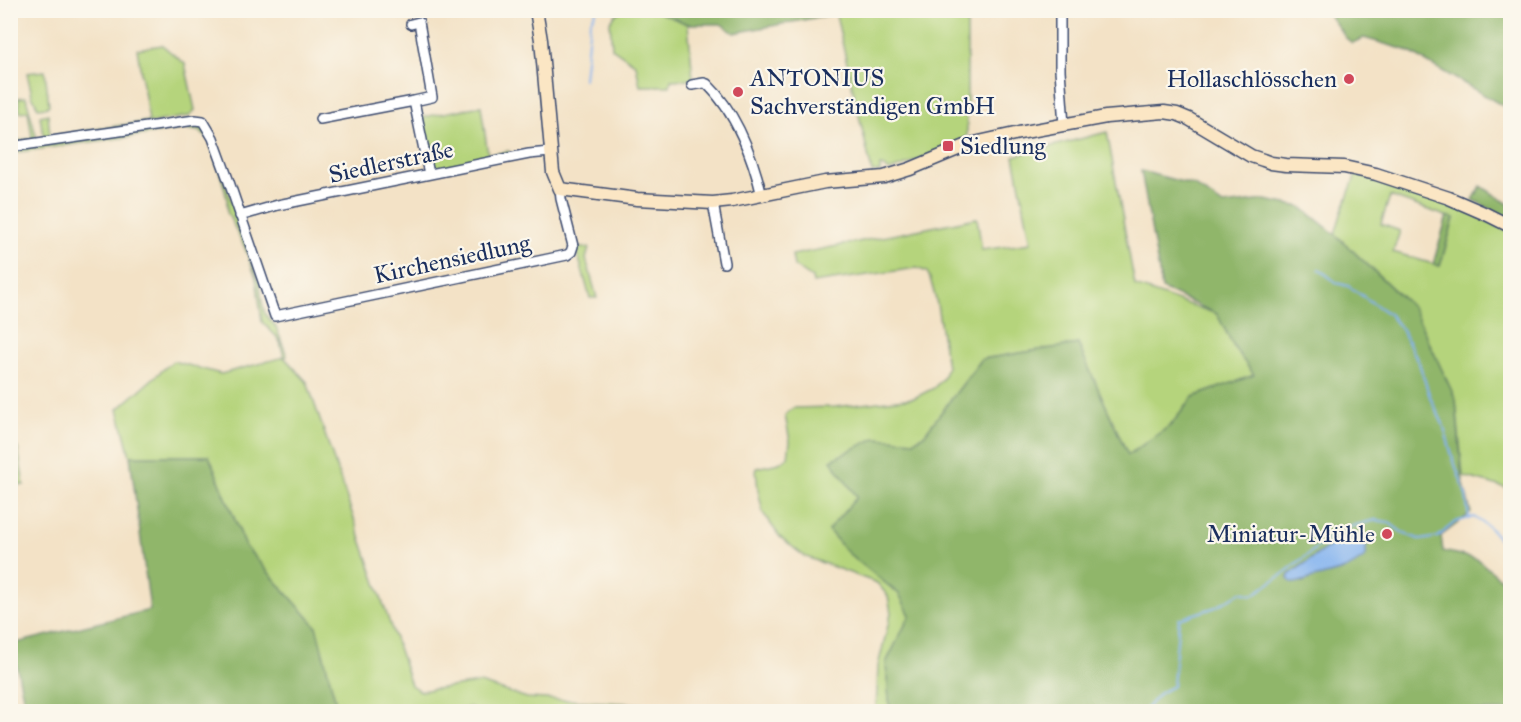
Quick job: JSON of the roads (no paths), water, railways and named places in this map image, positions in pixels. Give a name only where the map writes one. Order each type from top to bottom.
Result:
[{"type":"street","points":[[536,10],[541,40],[550,152],[553,172],[561,189],[637,199],[713,203],[762,196],[825,182],[884,177],[910,169],[970,144],[1106,117],[1164,112],[1178,114],[1189,119],[1251,156],[1271,163],[1344,167],[1376,174],[1427,190],[1510,226]]},
{"type":"street","points":[[1060,10],[1060,70],[1064,125]]},
{"type":"street","points":[[320,119],[432,97],[419,22],[411,24]]},
{"type":"street","points":[[692,85],[707,84],[736,123],[762,196]]},
{"type":"street","points":[[414,101],[429,174]]},
{"type":"street","points":[[10,147],[186,121],[203,121],[213,138],[240,216]]},
{"type":"street","name":"Siedlerstraße","points":[[240,216],[278,205],[529,154],[550,152]]},
{"type":"street","name":"Kirchensiedlung","points":[[240,216],[275,316],[567,255],[573,246],[561,200],[561,189]]},
{"type":"street","points":[[713,203],[724,263]]},
{"type":"water","points":[[1349,532],[1363,537],[1366,556],[1348,568],[1337,572],[1296,583],[1288,579],[1289,575]]},
{"type":"waterway","points":[[584,79],[590,22],[597,10]]},
{"type":"waterway","points":[[1319,269],[1337,283],[1348,286],[1389,314],[1402,330],[1419,363],[1430,397],[1443,424],[1466,495],[1469,519]]},
{"type":"waterway","points":[[1143,712],[1160,693],[1173,686],[1179,619],[1216,607],[1241,592],[1253,595],[1337,532],[1375,520],[1388,522],[1403,533],[1421,540],[1438,537],[1455,522],[1474,517],[1490,528],[1510,552]]},
{"type":"place","name":"Hollaschlösschen","points":[[1349,79]]},
{"type":"place","name":"ANTONIUS Sachverständigen GmbH","points":[[738,92]]},
{"type":"place","name":"Siedlung","points":[[948,146]]},
{"type":"place","name":"Miniatur-Mühle","points":[[1387,534]]}]
